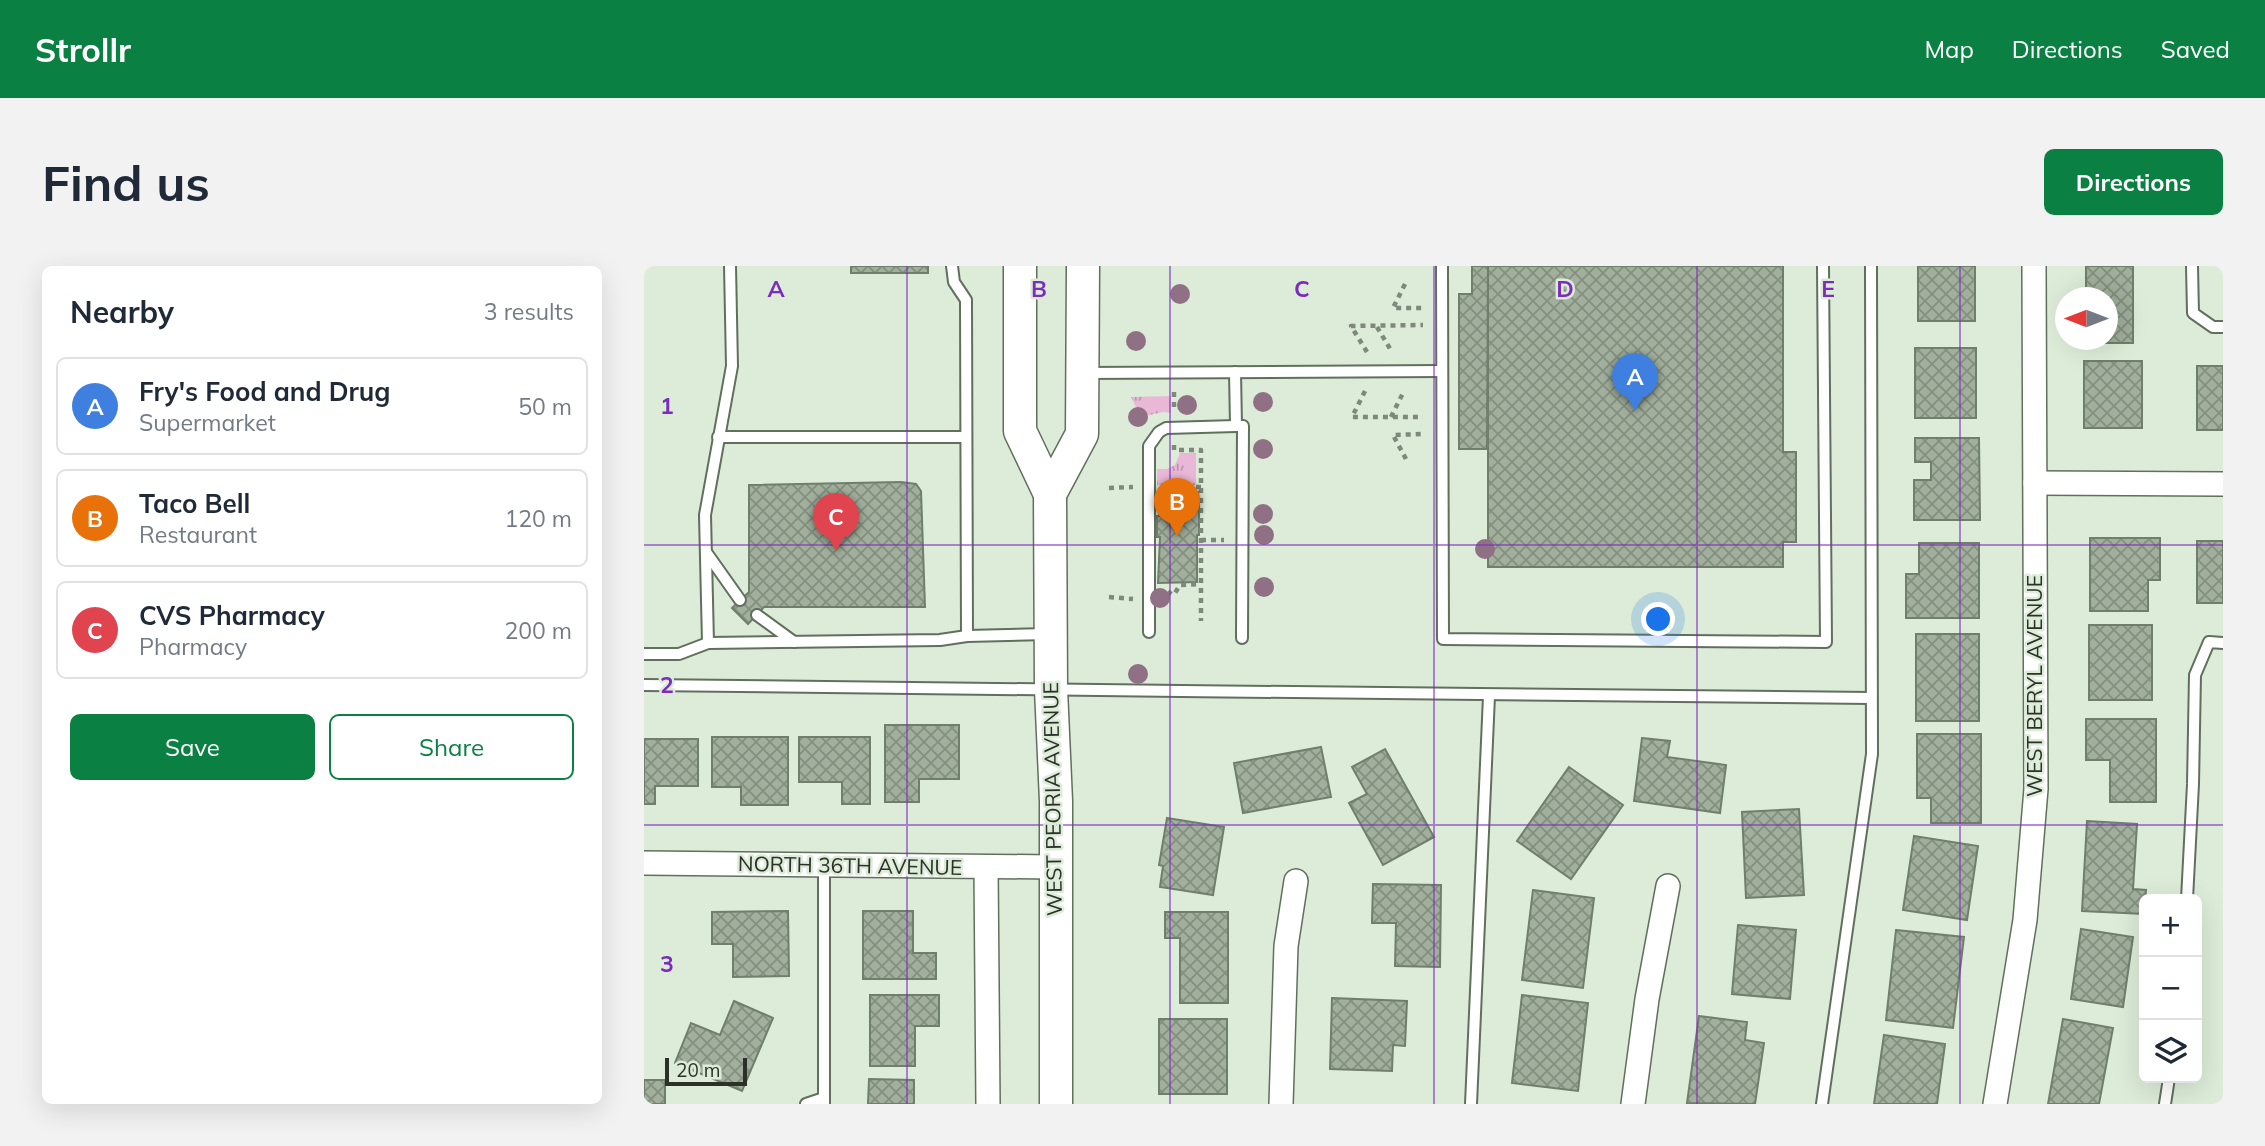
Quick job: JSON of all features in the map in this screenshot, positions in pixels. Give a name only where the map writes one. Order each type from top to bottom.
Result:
[{"type":"main road","name":"WEST PEORIA AVENUE","points":[[1020,266],[1020,431],[1050,494],[1051,689],[1056,801],[1056,1104]]},
{"type":"main road","name":"WEST PEORIA AVENUE","points":[[1050,494],[1082,434],[1083,266]]},
{"type":"street","name":"WEST BERYL AVENUE","points":[[1995,1104],[2025,920],[2036,789],[2034,266]]},
{"type":"street","points":[[2035,483],[2223,484]]},
{"type":"street","name":"NORTH 36TH AVENUE","points":[[644,863],[1055,867]]},
{"type":"street","points":[[986,867],[988,1104]]},
{"type":"street","points":[[1281,1104],[1286,946],[1296,881]]},
{"type":"street","points":[[1633,1104],[1647,999],[1668,886]]},
{"type":"lane","points":[[708,643],[705,515],[732,366],[730,266]]},
{"type":"lane","points":[[952,266],[954,282],[966,300],[967,635]]},
{"type":"lane","points":[[1442,266],[1443,639],[1826,642],[1823,266]]},
{"type":"lane","points":[[1822,1104],[1872,754],[1871,266]]},
{"type":"lane","points":[[2192,266],[2193,313],[2213,327],[2223,327]]},
{"type":"lane","points":[[1083,373],[1442,371]]},
{"type":"lane","points":[[1235,372],[1236,426]]},
{"type":"lane","points":[[1149,632],[1149,446],[1158,432],[1166,428],[1243,426],[1242,638]]},
{"type":"lane","points":[[718,437],[966,437]]},
{"type":"lane","points":[[706,552],[740,600]]},
{"type":"lane","points":[[757,615],[793,642]]},
{"type":"lane","points":[[644,654],[679,654],[708,643],[940,640],[967,635],[1051,634]]},
{"type":"lane","points":[[2187,894],[2195,675],[2209,642],[2223,643]]},
{"type":"lane","points":[[644,685],[1871,698]]},
{"type":"lane","points":[[1471,1104],[1489,696]]},
{"type":"lane","points":[[806,1104],[824,1101],[824,866]]},
{"type":"lane","points":[[2165,1104],[2168,1083]]},
{"type":"path","points":[[1405,284],[1393,308],[1423,308]]},
{"type":"path","points":[[1367,352],[1351,326],[1423,325]]},
{"type":"path","points":[[1376,326],[1392,352]]},
{"type":"path","points":[[1365,391],[1352,417],[1423,417]]},
{"type":"path","points":[[1391,417],[1404,391]]},
{"type":"path","points":[[1174,392],[1174,420]]},
{"type":"path","points":[[1406,459],[1393,435],[1423,434]]},
{"type":"path","points":[[1174,435],[1174,450],[1201,450],[1201,621]]},
{"type":"path","points":[[1109,488],[1138,487]]},
{"type":"path","points":[[1158,487],[1201,487]]},
{"type":"path","points":[[1201,540],[1229,540]]},
{"type":"path","points":[[1168,596],[1171,591],[1175,593],[1180,585],[1201,584]]},
{"type":"path","points":[[1109,597],[1137,600]]},
{"type":"green space","points":[[1171,396],[1171,413],[1145,416],[1139,413],[1131,397]]},
{"type":"green space","points":[[1180,453],[1196,453],[1196,485],[1157,485],[1157,469],[1167,469],[1175,465]]},
{"type":"building","points":[[851,266],[928,266],[928,273],[851,273]]},
{"type":"building","points":[[1472,266],[1488,266],[1487,449],[1459,449],[1459,294],[1472,294]]},
{"type":"building","points":[[1488,266],[1783,266],[1783,452],[1796,452],[1796,542],[1783,542],[1783,567],[1488,567]]},
{"type":"building","points":[[1918,266],[1975,266],[1975,321],[1918,321]]},
{"type":"building","points":[[2086,266],[2133,266],[2133,343],[2118,343],[2118,287],[2086,287]]},
{"type":"building","points":[[1915,348],[1976,348],[1976,418],[1915,418]]},
{"type":"building","points":[[2084,361],[2142,361],[2142,428],[2084,428]]},
{"type":"building","points":[[2197,366],[2223,366],[2223,430],[2197,430]]},
{"type":"building","points":[[1915,438],[1979,438],[1980,520],[1914,520],[1914,480],[1931,480],[1931,462],[1915,462]]},
{"type":"building","points":[[916,484],[921,491],[925,607],[764,607],[748,624],[732,608],[749,592],[749,485]]},
{"type":"building","points":[[1189,489],[1189,492],[1198,492],[1197,582],[1158,583],[1159,492]]},
{"type":"building","points":[[2090,538],[2160,538],[2160,580],[2148,580],[2148,611],[2090,611]]},
{"type":"building","points":[[2197,541],[2223,541],[2223,603],[2197,603]]},
{"type":"building","points":[[1919,543],[1979,543],[1979,618],[1906,618],[1906,574],[1919,574]]},
{"type":"building","points":[[2089,625],[2152,625],[2152,700],[2089,700]]},
{"type":"building","points":[[1916,634],[1979,634],[1979,721],[1916,721]]},
{"type":"building","points":[[2086,719],[2156,719],[2156,802],[2110,802],[2110,760],[2086,760]]},
{"type":"building","points":[[885,725],[959,725],[959,779],[919,779],[919,802],[885,802]]},
{"type":"building","points":[[1917,734],[1981,734],[1981,823],[1931,823],[1931,798],[1917,798]]},
{"type":"building","points":[[712,737],[788,737],[788,805],[741,805],[741,787],[712,787]]},
{"type":"building","points":[[799,737],[870,737],[870,804],[842,804],[842,782],[799,782]]},
{"type":"building","points":[[1642,738],[1670,741],[1667,757],[1726,765],[1720,813],[1634,801]]},
{"type":"building","points":[[644,739],[698,739],[698,786],[655,786],[655,804],[644,804]]},
{"type":"building","points":[[1321,747],[1331,797],[1243,813],[1234,763]]},
{"type":"building","points":[[1385,749],[1434,837],[1383,865],[1349,803],[1367,794],[1352,767]]},
{"type":"building","points":[[1569,767],[1623,805],[1571,879],[1517,841]]},
{"type":"building","points":[[1799,809],[1804,895],[1746,898],[1742,812]]},
{"type":"building","points":[[1167,818],[1224,827],[1213,895],[1160,887],[1163,866],[1159,865]]},
{"type":"building","points":[[2087,821],[2137,824],[2133,889],[2146,890],[2146,894],[2139,894],[2139,914],[2082,911]]},
{"type":"building","points":[[1914,836],[1978,846],[1967,920],[1903,910]]},
{"type":"building","points":[[1373,884],[1441,885],[1440,967],[1395,966],[1396,923],[1372,923]]},
{"type":"building","points":[[1533,890],[1594,898],[1583,988],[1522,980]]},
{"type":"building","points":[[788,911],[789,976],[733,977],[733,944],[712,944],[712,912]]},
{"type":"building","points":[[863,911],[913,911],[913,953],[936,953],[936,979],[863,979]]},
{"type":"building","points":[[1165,912],[1228,912],[1228,1003],[1180,1003],[1180,938],[1165,938]]},
{"type":"building","points":[[1738,925],[1796,930],[1790,999],[1732,994]]},
{"type":"building","points":[[2081,929],[2133,937],[2123,1007],[2071,999]]},
{"type":"building","points":[[1896,930],[1964,937],[1953,1028],[1886,1020]]},
{"type":"building","points":[[870,995],[939,995],[939,1026],[915,1026],[915,1066],[870,1066]]},
{"type":"building","points":[[1522,995],[1588,1003],[1578,1091],[1512,1083]]},
{"type":"building","points":[[1332,998],[1407,1001],[1405,1046],[1393,1045],[1392,1071],[1330,1069]]},
{"type":"building","points":[[734,1001],[773,1018],[742,1091],[675,1063],[691,1023],[720,1035]]},
{"type":"building","points":[[1699,1016],[1747,1022],[1745,1040],[1764,1043],[1755,1104],[1687,1103]]},
{"type":"building","points":[[1159,1019],[1227,1019],[1227,1094],[1159,1094]]},
{"type":"building","points":[[2063,1019],[2113,1028],[2099,1104],[2048,1104]]},
{"type":"building","points":[[1884,1035],[1945,1044],[1937,1104],[1874,1104]]},
{"type":"building","points":[[869,1079],[914,1080],[914,1104],[868,1104]]},
{"type":"building","points":[[644,1080],[665,1080],[665,1104],[644,1104]]},
{"type":"place","name":"Fry's Food and Drug","points":[[1635,411]]},
{"type":"place","name":"Taco Bell","points":[[1177,536]]},
{"type":"place","name":"CVS Pharmacy","points":[[836,551]]}]
